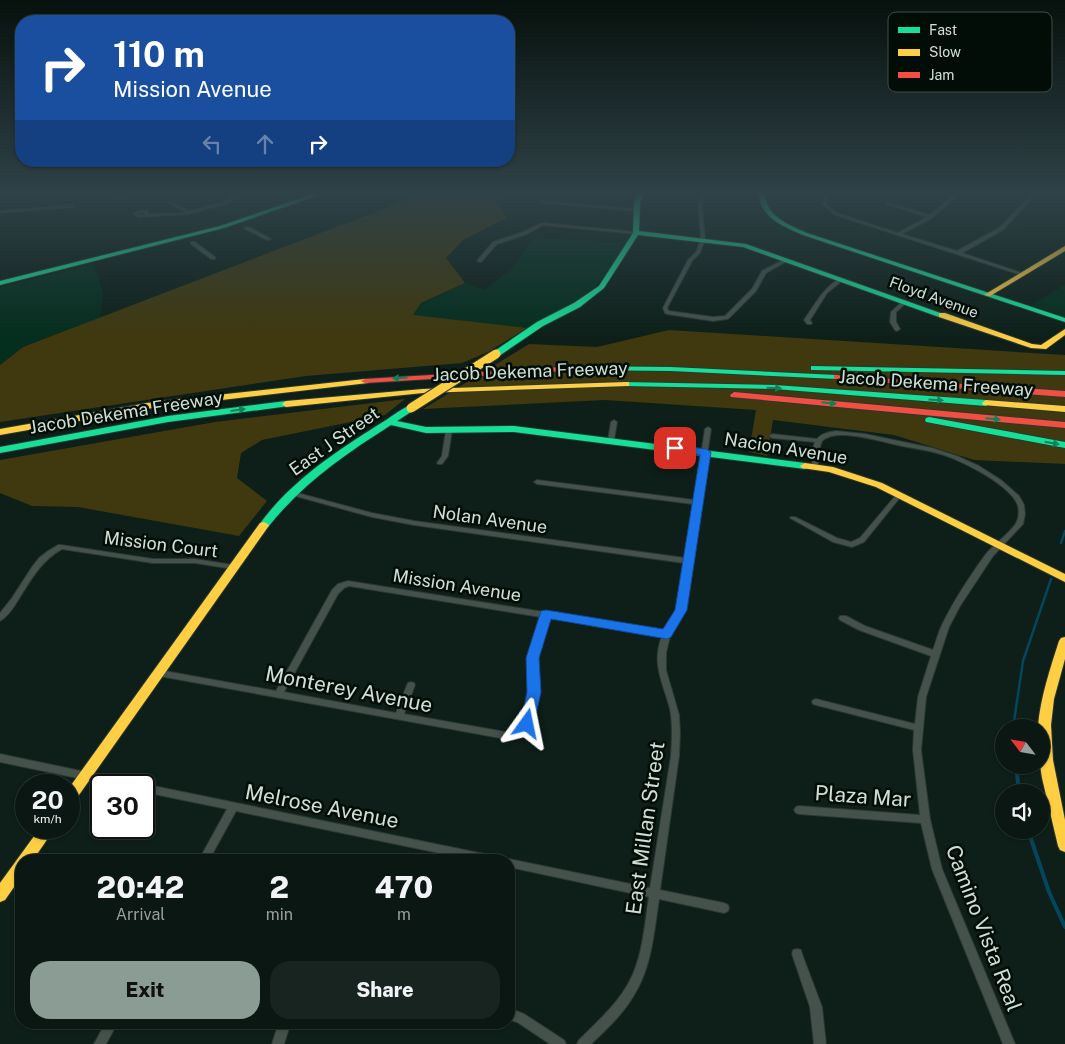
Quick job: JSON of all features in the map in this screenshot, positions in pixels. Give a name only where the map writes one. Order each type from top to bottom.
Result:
[{"type":"main road","points":[[0,278],[145,242]]},
{"type":"main road","points":[[0,283],[164,242]]},
{"type":"main road","name":"East J Street","points":[[80,782],[274,510],[290,493],[313,472],[540,324],[577,305],[602,287],[631,242]]},
{"type":"main road","name":"Floyd Avenue","points":[[722,242],[744,245],[1038,347],[1043,346],[1065,331]]},
{"type":"main road","points":[[832,242],[1065,320]]},
{"type":"main road","points":[[988,295],[1065,248]]},
{"type":"main road","name":"Jacob Dekema Freeway","points":[[0,432],[231,395],[469,373],[611,368],[781,373],[1065,394]]},
{"type":"main road","points":[[676,370],[793,368],[1065,373]]},
{"type":"main road","points":[[603,384],[1065,425]]},
{"type":"main road","name":"Jacob Dekema Freeway","points":[[0,450],[123,427],[289,404],[444,388],[682,384],[805,390],[1065,409]]},
{"type":"main road","points":[[858,406],[1065,445]]},
{"type":"main road","name":"Nacion Avenue","points":[[391,422],[418,429],[514,429],[814,466],[862,478],[900,495],[1065,578]]},
{"type":"main road","points":[[0,426],[30,426]]},
{"type":"main road","points":[[1065,641],[1054,674],[1045,717],[1046,760],[1053,805],[1065,846]]},
{"type":"main road","points":[[29,854],[40,839]]},
{"type":"main road","points":[[0,895],[15,874]]},
{"type":"street","name":"Floyd Avenue","points":[[479,262],[495,243],[499,242]]},
{"type":"street","points":[[702,242],[698,253],[690,260],[665,308],[667,312],[713,319],[727,317],[754,290],[764,272],[787,260]]},
{"type":"street","points":[[923,242],[1023,274]]},
{"type":"street","points":[[958,253],[978,242]]},
{"type":"street","points":[[193,243],[213,258]]},
{"type":"street","points":[[809,323],[807,320],[818,306],[826,288],[841,280]]},
{"type":"street","points":[[897,329],[893,322],[894,312],[905,302]]},
{"type":"street","points":[[611,440],[614,422]]},
{"type":"street","name":"East Millan Street","points":[[583,1044],[618,1011],[638,980],[646,950],[675,760],[676,732],[674,710],[662,673],[662,647],[681,610],[708,429]]},
{"type":"street","points":[[440,464],[445,456],[449,430]]},
{"type":"street","name":"Camino Vista Real","points":[[818,441],[826,435],[837,433],[873,438],[946,454],[973,466],[1010,492],[1021,506],[1020,524],[990,554],[956,605],[945,627],[922,697],[918,728],[919,775],[925,819],[937,869],[1009,1044]]},
{"type":"street","points":[[772,436],[818,441],[814,466]]},
{"type":"street","points":[[537,482],[698,502]]},
{"type":"street","name":"Nolan Avenue","points":[[290,493],[372,515],[414,523],[688,561]]},
{"type":"street","points":[[793,518],[836,540],[852,545],[862,540],[900,495]]},
{"type":"street","name":"Mission Court","points":[[0,618],[12,606],[28,577],[52,550],[61,547],[153,561],[195,561],[233,567]]},
{"type":"street","name":"Mission Avenue","points":[[279,693],[335,592],[341,586],[348,583],[667,634]]},
{"type":"street","name":"Monterey Avenue","points":[[159,673],[279,693],[512,737],[522,732],[527,724],[534,692],[532,658],[546,614]]},
{"type":"street","points":[[843,618],[862,628],[935,654]]},
{"type":"street","points":[[399,716],[411,685]]},
{"type":"street","points":[[816,702],[918,728]]},
{"type":"street","points":[[0,758],[90,777]]},
{"type":"street","name":"Melrose Avenue","points":[[155,790],[464,854]]},
{"type":"street","points":[[207,854],[233,807]]},
{"type":"street","name":"Plaza Mar","points":[[799,810],[925,819]]},
{"type":"street","points":[[515,864],[724,908]]},
{"type":"street","points":[[797,954],[816,1006],[820,1044]]},
{"type":"street","points":[[515,1016],[560,1044]]},
{"type":"street","points":[[100,1044],[108,1029]]},
{"type":"street","points":[[278,1044],[282,1029]]},
{"type":"shaded area","points":[[298,242],[461,242],[446,258],[465,283],[421,303],[413,315],[527,328],[488,352],[462,363],[306,376],[0,422],[0,365],[23,347]]},
{"type":"shaded area","points":[[530,242],[626,242],[604,277],[588,294],[527,328],[413,316],[421,304],[465,283],[484,290],[513,268]]},
{"type":"shaded area","points":[[94,264],[103,293],[100,318],[23,347],[0,365],[0,287]]},
{"type":"shaded area","points":[[1065,285],[1065,317],[1031,305]]},
{"type":"shaded area","points":[[669,330],[1065,355],[1065,464],[974,460],[894,435],[773,420],[767,456],[749,452],[756,410],[605,400],[423,409],[529,344],[597,347]]},
{"type":"shaded area","points":[[405,399],[385,415],[262,440],[241,453],[237,478],[267,501],[239,536],[78,507],[32,506],[0,493],[0,460],[215,422]]},
{"type":"waterway","points":[[1061,543],[1065,531]]},
{"type":"waterway","points":[[1014,719],[1023,661],[1051,579]]},
{"type":"waterway","points":[[1017,774],[1018,784]]},
{"type":"waterway","points":[[1031,839],[1049,892],[1065,927]]},
{"type":"traffic: fast","points":[[0,283],[164,242]]},
{"type":"traffic: fast","points":[[496,354],[540,324],[577,305],[602,287],[631,242]]},
{"type":"traffic: fast","points":[[714,242],[744,245],[942,315]]},
{"type":"traffic: fast","points":[[828,242],[1065,320]]},
{"type":"traffic: fast","points":[[580,368],[671,369],[837,377]]},
{"type":"traffic: fast","points":[[814,368],[1065,373]]},
{"type":"traffic: fast","points":[[626,384],[775,387],[986,403]]},
{"type":"traffic: fast","points":[[0,450],[168,419],[286,404]]},
{"type":"traffic: fast","points":[[264,525],[279,506],[313,474],[411,408]]},
{"type":"traffic: fast","points":[[929,420],[1065,445]]},
{"type":"traffic: fast","points":[[391,422],[426,430],[514,429],[805,466]]},
{"type":"traffic: slow","points":[[988,295],[1065,248]]},
{"type":"traffic: slow","points":[[942,315],[1031,346],[1043,347],[1065,331]]},
{"type":"traffic: slow","points":[[411,408],[496,354]]},
{"type":"traffic: slow","points":[[0,432],[153,405],[365,381]]},
{"type":"traffic: slow","points":[[286,404],[423,391],[626,384]]},
{"type":"traffic: slow","points":[[986,403],[1065,409]]},
{"type":"traffic: slow","points":[[805,466],[830,469],[879,485],[1065,578]]},
{"type":"traffic: slow","points":[[80,783],[264,525]]},
{"type":"traffic: slow","points":[[1065,641],[1049,691],[1045,725],[1046,760],[1065,846]]},
{"type":"traffic: slow","points":[[29,854],[40,839]]},
{"type":"traffic: slow","points":[[0,895],[15,874]]},
{"type":"traffic: jam","points":[[365,381],[580,368]]},
{"type":"traffic: jam","points":[[837,377],[1065,394]]},
{"type":"traffic: jam","points":[[734,395],[1065,425]]},
{"type":"route","points":[[527,724],[534,692],[532,658],[546,614],[642,628],[667,634],[681,610],[706,452],[675,448]]}]
